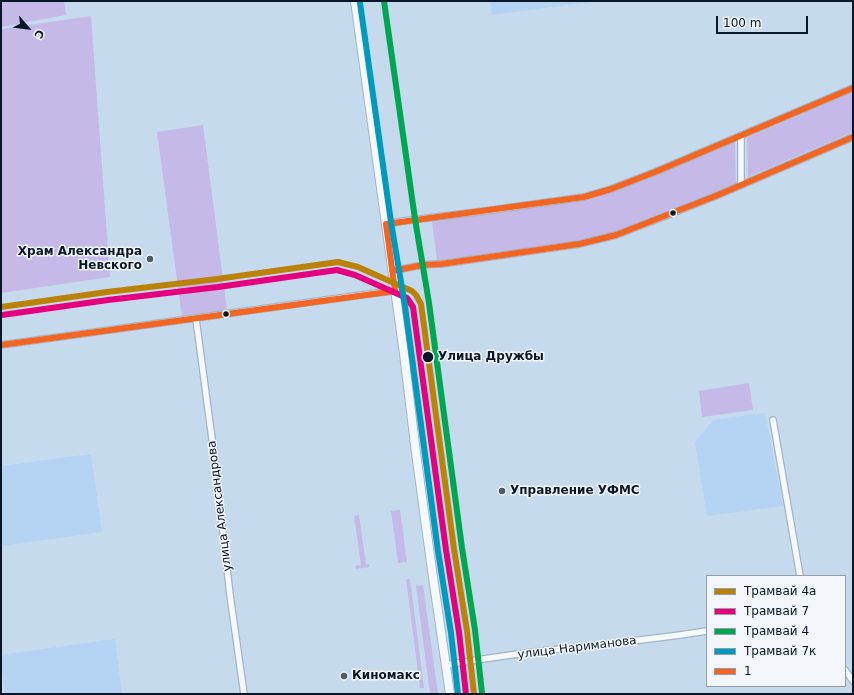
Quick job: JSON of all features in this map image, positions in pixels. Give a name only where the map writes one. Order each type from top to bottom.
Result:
[{"type":"main road","points":[[355,1],[450,694]]},
{"type":"street","points":[[386,224],[584,197],[611,189],[655,172],[853,88]]},
{"type":"street","points":[[741,135],[741,185]]},
{"type":"street","points":[[392,271],[434,263],[441,264],[579,244],[616,235],[741,185],[853,137]]},
{"type":"street","points":[[1,345],[395,291]]},
{"type":"street","name":"улица Александрова","points":[[196,319],[215,462],[230,595],[244,694]]},
{"type":"street","points":[[773,420],[800,575]]},
{"type":"street","name":"улица Нариманова","points":[[446,665],[570,648],[633,642],[706,631]]},
{"type":"street","points":[[846,671],[853,681]]},
{"type":"shaded area","points":[[1,1],[64,1],[66,15],[1,27]]},
{"type":"shaded area","points":[[490,1],[598,1],[492,15]]},
{"type":"shaded area","points":[[91,16],[110,277],[1,293],[1,29]]},
{"type":"shaded area","points":[[853,92],[853,132],[748,177],[747,138]]},
{"type":"shaded area","points":[[203,125],[227,310],[182,317],[157,132]]},
{"type":"shaded area","points":[[735,142],[736,183],[652,219],[615,232],[578,241],[437,261],[432,222],[584,200],[649,178]]},
{"type":"shaded area","points":[[749,383],[753,410],[702,417],[699,391]]},
{"type":"shaded area","points":[[765,413],[783,506],[707,516],[695,442],[713,420]]},
{"type":"shaded area","points":[[91,454],[102,532],[1,546],[1,466]]},
{"type":"shaded area","points":[[400,510],[407,562],[398,563],[391,511]]},
{"type":"shaded area","points":[[359,515],[366,564],[369,564],[370,567],[356,569],[355,566],[361,565],[354,516]]},
{"type":"shaded area","points":[[406,579],[410,579],[424,688],[420,688]]},
{"type":"shaded area","points":[[423,585],[438,694],[430,694],[416,586]]},
{"type":"shaded area","points":[[115,639],[122,694],[5,694],[1,655]]},
{"type":"tram line","name":"4","points":[[384,1],[415,219],[429,303],[462,548],[475,630],[482,693]]},
{"type":"tram line","name":"7к","points":[[360,3],[391,222],[405,306],[438,551],[451,633],[458,694]]},
{"type":"tram line","name":"4а","points":[[1,307],[338,262],[358,267],[412,291],[421,304],[454,549],[467,631],[474,694]]},
{"type":"tram line","name":"7","points":[[2,315],[337,270],[355,275],[407,298],[413,307],[446,550],[459,632],[466,694]]},
{"type":"transit line","name":"1","points":[[395,291],[386,224],[584,197],[611,189],[655,172],[853,88]]},
{"type":"transit line","name":"1","points":[[392,271],[423,265],[441,264],[579,244],[616,235],[718,195],[853,137]]},
{"type":"transit line","name":"1","points":[[1,345],[395,291]]},
{"type":"place","name":"Храм Александра Невского","points":[[150,259]]},
{"type":"place","name":"Улица Дружбы","points":[[428,357]]},
{"type":"place","name":"Управление УФМС","points":[[502,491]]},
{"type":"place","name":"Киномакс","points":[[344,676]]}]
